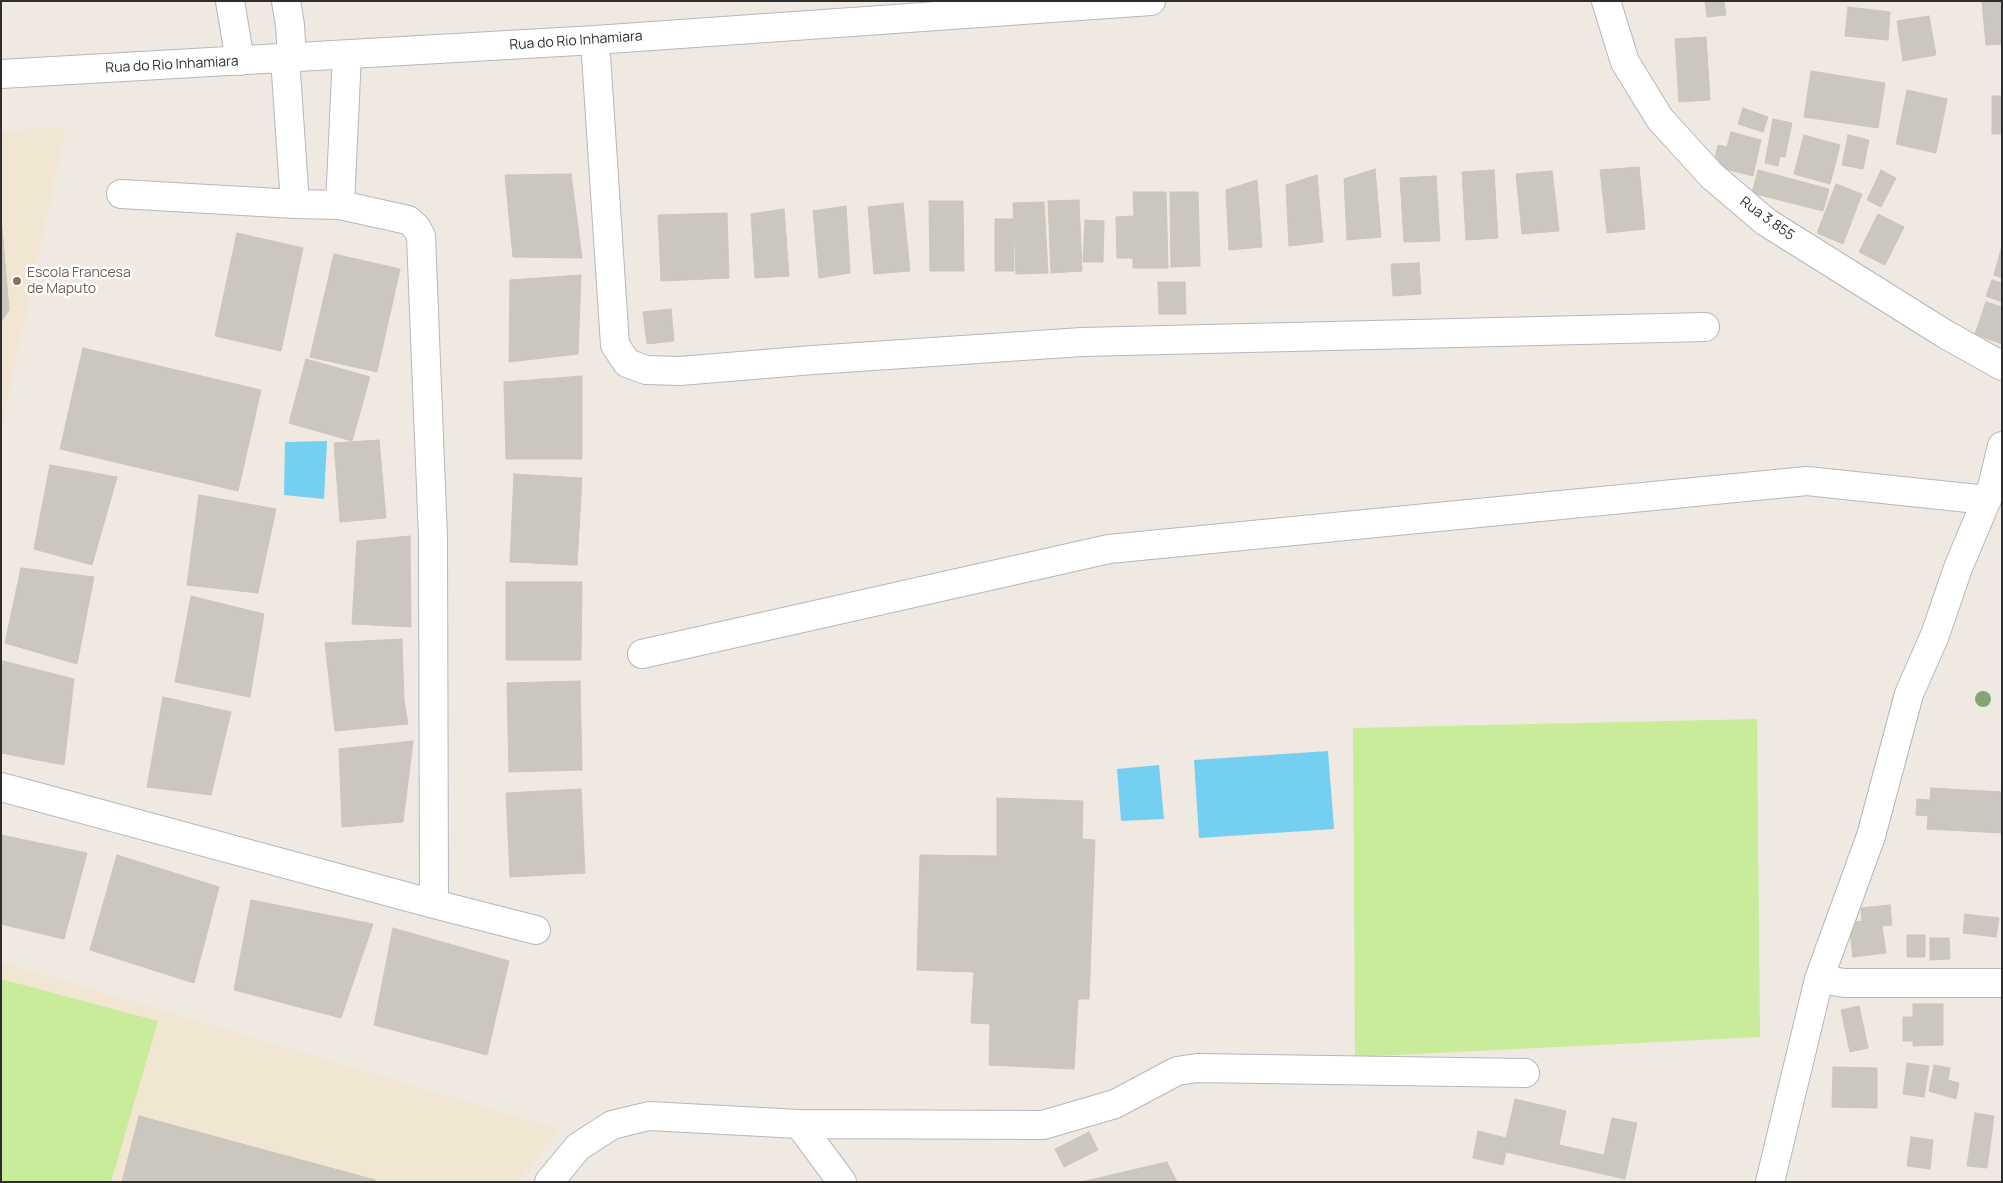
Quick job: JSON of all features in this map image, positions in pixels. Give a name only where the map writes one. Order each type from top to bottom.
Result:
[{"type":"street","points":[[230,1],[240,61]]},
{"type":"street","points":[[286,1],[290,25],[288,58],[295,204]]},
{"type":"street","name":"Rua do Rio Inhamiara","points":[[1,74],[595,40],[1151,1]]},
{"type":"street","name":"Rua 3.855","points":[[1606,1],[1625,62],[1660,118],[1712,176],[1766,222],[1945,334],[2002,366]]},
{"type":"street","points":[[595,40],[615,344],[627,363],[646,370],[680,371],[1082,342],[1705,328]]},
{"type":"street","points":[[340,205],[347,55]]},
{"type":"street","points":[[121,194],[340,205],[408,220],[416,227],[421,236],[433,538],[434,904]]},
{"type":"street","points":[[1770,1182],[1819,979],[1871,836],[1909,694],[1935,635],[1958,568],[1992,487],[2002,446]]},
{"type":"street","points":[[642,654],[1109,549],[1807,481],[1987,500]]},
{"type":"street","points":[[1,788],[536,930]]},
{"type":"street","points":[[1819,979],[1846,983],[2002,983]]},
{"type":"street","points":[[549,1182],[578,1147],[612,1125],[649,1116],[799,1124],[1044,1125],[1115,1104],[1177,1071],[1197,1068],[1525,1073]]},
{"type":"street","points":[[799,1124],[842,1182]]},
{"type":"shaded area","name":"Escola Francesa de Maputo","points":[[66,126],[1,430],[1,132]]},
{"type":"shaded area","points":[[1,962],[560,1130],[517,1182],[1,1182]]},
{"type":"green space","points":[[1757,719],[1760,1037],[1355,1057],[1353,728]]},
{"type":"green space","points":[[1,979],[158,1021],[111,1182],[1,1182]]},
{"type":"water","points":[[327,441],[324,499],[284,495],[285,442]]},
{"type":"water","points":[[1328,751],[1334,829],[1199,838],[1194,760]]},
{"type":"water","points":[[1159,765],[1164,819],[1121,821],[1117,769]]},
{"type":"building","points":[[1705,1],[1724,1],[1726,15],[1707,17]]},
{"type":"building","points":[[1982,1],[2002,1],[2002,44],[1986,45]]},
{"type":"building","points":[[1848,7],[1890,12],[1888,40],[1845,36]]},
{"type":"building","points":[[1929,16],[1936,55],[1903,61],[1897,21]]},
{"type":"building","points":[[1706,37],[1710,100],[1679,102],[1675,39]]},
{"type":"building","points":[[1811,71],[1885,83],[1878,128],[1804,117]]},
{"type":"building","points":[[1907,90],[1947,99],[1936,153],[1896,144]]},
{"type":"building","points":[[1992,96],[2002,96],[2002,134],[1992,134]]},
{"type":"building","points":[[1743,108],[1768,117],[1763,132],[1738,124]]},
{"type":"building","points":[[1773,119],[1792,123],[1785,157],[1780,156],[1778,166],[1765,163]]},
{"type":"building","points":[[1731,132],[1761,140],[1753,176],[1713,166],[1718,145],[1727,147]]},
{"type":"building","points":[[1804,135],[1840,145],[1830,184],[1794,174]]},
{"type":"building","points":[[1848,135],[1869,140],[1863,169],[1842,165]]},
{"type":"building","points":[[1639,167],[1645,229],[1607,233],[1600,170]]},
{"type":"building","points":[[1375,169],[1381,237],[1347,240],[1344,179]]},
{"type":"building","points":[[1494,170],[1498,238],[1466,240],[1462,172]]},
{"type":"building","points":[[1758,170],[1829,189],[1823,211],[1752,193]]},
{"type":"building","points":[[1881,170],[1896,178],[1881,207],[1867,200]]},
{"type":"building","points":[[1552,171],[1559,231],[1522,234],[1516,174]]},
{"type":"building","points":[[571,174],[582,258],[513,257],[505,175]]},
{"type":"building","points":[[1317,175],[1323,242],[1289,246],[1286,185]]},
{"type":"building","points":[[1436,176],[1440,241],[1404,242],[1400,178]]},
{"type":"building","points":[[1257,180],[1262,247],[1229,250],[1226,190]]},
{"type":"building","points":[[1836,184],[1862,194],[1843,244],[1817,233]]},
{"type":"building","points":[[1133,192],[1166,192],[1168,268],[1133,268],[1133,258],[1117,258],[1116,217],[1134,216]]},
{"type":"building","points":[[1170,192],[1198,192],[1200,266],[1171,267]]},
{"type":"building","points":[[1079,200],[1082,271],[1051,273],[1048,201]]},
{"type":"building","points":[[929,201],[963,201],[964,271],[930,271]]},
{"type":"building","points":[[1044,202],[1048,273],[1016,274],[1013,203]]},
{"type":"building","points":[[903,203],[910,271],[874,274],[868,207]]},
{"type":"building","points":[[846,206],[850,273],[819,278],[813,211]]},
{"type":"building","points":[[784,209],[789,276],[755,278],[751,214]]},
{"type":"building","points":[[727,213],[729,278],[661,281],[658,215]]},
{"type":"building","points":[[1878,214],[1904,227],[1885,265],[1859,252]]},
{"type":"building","points":[[1,216],[9,310],[1,322]]},
{"type":"building","points":[[995,219],[1013,219],[1014,271],[995,271]]},
{"type":"building","points":[[1085,220],[1104,221],[1103,262],[1083,262]]},
{"type":"building","points":[[237,233],[303,248],[281,351],[215,336]]},
{"type":"building","points":[[2002,246],[2002,278],[1994,275]]},
{"type":"building","points":[[334,254],[400,269],[377,372],[310,357]]},
{"type":"building","points":[[1419,263],[1421,294],[1393,296],[1391,264]]},
{"type":"building","points":[[581,275],[578,354],[509,362],[510,280]]},
{"type":"building","points":[[1992,280],[2002,283],[2002,302],[1986,296]]},
{"type":"building","points":[[1158,282],[1185,282],[1186,314],[1159,314]]},
{"type":"building","points":[[1986,302],[2002,307],[2002,344],[1975,334]]},
{"type":"building","points":[[671,309],[674,341],[647,344],[643,312]]},
{"type":"building","points":[[83,348],[261,390],[238,491],[60,449]]},
{"type":"building","points":[[306,359],[370,377],[352,441],[289,423]]},
{"type":"building","points":[[582,376],[582,459],[506,459],[504,382]]},
{"type":"building","points":[[379,440],[386,518],[340,522],[334,443]]},
{"type":"building","points":[[50,465],[117,477],[92,565],[34,549]]},
{"type":"building","points":[[514,474],[582,478],[577,565],[510,562]]},
{"type":"building","points":[[199,495],[276,509],[258,593],[187,585]]},
{"type":"building","points":[[410,536],[411,627],[352,624],[357,541]]},
{"type":"building","points":[[21,568],[94,577],[77,664],[5,643]]},
{"type":"building","points":[[506,582],[582,582],[581,660],[506,660]]},
{"type":"building","points":[[191,596],[264,614],[250,697],[175,682]]},
{"type":"building","points":[[402,639],[404,701],[408,724],[335,731],[325,643]]},
{"type":"building","points":[[3,661],[74,679],[64,765],[1,753],[1,675]]},
{"type":"building","points":[[580,681],[582,770],[509,772],[507,683]]},
{"type":"building","points":[[163,697],[231,712],[211,795],[147,787]]},
{"type":"building","points":[[413,741],[403,822],[342,827],[339,749]]},
{"type":"building","points":[[1931,788],[2002,792],[2002,833],[1927,829],[1928,816],[1916,815],[1917,799],[1930,800]]},
{"type":"building","points":[[581,789],[585,873],[510,877],[506,793]]},
{"type":"building","points":[[997,798],[1083,801],[1082,839],[1095,840],[1089,999],[1078,999],[1074,1069],[989,1065],[990,1024],[971,1023],[974,972],[917,970],[920,855],[997,856]]},
{"type":"building","points":[[1,835],[87,853],[64,939],[1,924]]},
{"type":"building","points":[[117,855],[219,887],[194,983],[90,950]]},
{"type":"building","points":[[251,900],[373,924],[341,1018],[234,990]]},
{"type":"building","points":[[1890,905],[1892,925],[1882,926],[1886,953],[1853,957],[1849,923],[1862,921],[1861,908]]},
{"type":"building","points":[[1965,914],[1999,918],[1996,937],[1963,933]]},
{"type":"building","points":[[393,928],[509,961],[487,1055],[374,1025]]},
{"type":"building","points":[[1907,935],[1925,935],[1925,957],[1907,957]]},
{"type":"building","points":[[1930,938],[1949,938],[1950,959],[1930,960]]},
{"type":"building","points":[[1913,1004],[1943,1004],[1943,1045],[1913,1046],[1913,1041],[1903,1041],[1903,1017],[1913,1017]]},
{"type":"building","points":[[1859,1006],[1868,1048],[1850,1052],[1841,1010]]},
{"type":"building","points":[[1907,1063],[1929,1066],[1924,1097],[1903,1094]]},
{"type":"building","points":[[1934,1065],[1950,1068],[1948,1080],[1959,1083],[1956,1099],[1929,1091]]},
{"type":"building","points":[[1833,1067],[1877,1068],[1877,1108],[1832,1107]]},
{"type":"building","points":[[1515,1099],[1566,1111],[1559,1145],[1604,1155],[1612,1118],[1637,1123],[1625,1179],[1506,1152],[1503,1165],[1473,1158],[1478,1131],[1506,1138]]},
{"type":"building","points":[[1975,1113],[1994,1116],[1987,1168],[1967,1166]]},
{"type":"building","points":[[139,1116],[375,1180],[375,1182],[122,1182]]},
{"type":"building","points":[[1089,1132],[1098,1150],[1064,1167],[1055,1149]]},
{"type":"building","points":[[1911,1137],[1933,1140],[1930,1169],[1907,1166]]},
{"type":"building","points":[[1167,1162],[1177,1182],[1081,1182]]},
{"type":"place","name":"Escola Francesa de Maputo","points":[[17,281]]}]
